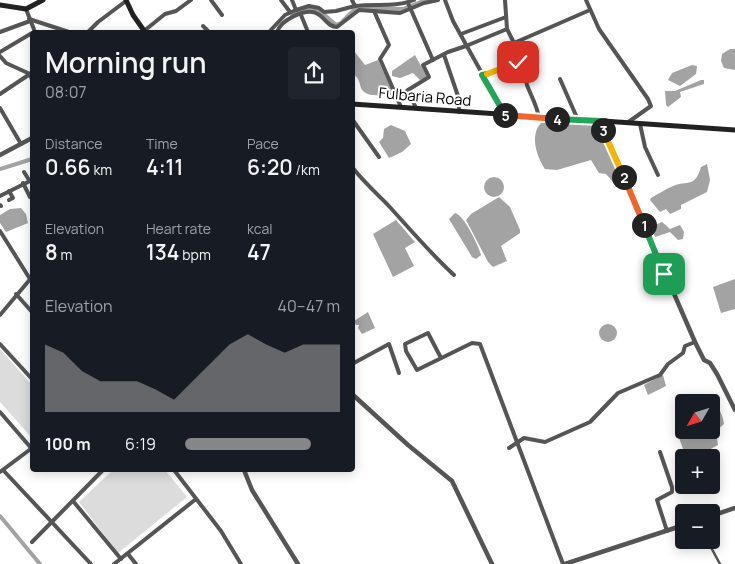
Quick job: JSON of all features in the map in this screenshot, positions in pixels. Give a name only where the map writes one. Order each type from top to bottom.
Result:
[{"type":"main road","points":[[0,5],[26,9],[43,0]]},
{"type":"main road","points":[[126,1],[144,30]]},
{"type":"main road","name":"Fulbaria Road","points":[[355,104],[735,130]]},
{"type":"street","points":[[147,30],[165,14],[176,12],[191,0]]},
{"type":"street","points":[[211,0],[222,15]]},
{"type":"street","points":[[281,0],[290,12]]},
{"type":"street","points":[[292,0],[296,10]]},
{"type":"street","points":[[352,0],[355,6]]},
{"type":"street","points":[[271,30],[284,14],[309,6],[324,12],[366,4],[394,6],[414,0]]},
{"type":"street","points":[[279,30],[287,20],[311,12],[318,14],[331,26],[337,27],[359,10],[400,13],[424,3],[438,0]]},
{"type":"street","points":[[445,0],[453,21],[500,106],[502,115]]},
{"type":"street","points":[[482,75],[518,62],[514,43],[507,28],[505,0]]},
{"type":"street","points":[[586,0],[599,29],[651,106],[627,123]]},
{"type":"street","points":[[90,30],[126,1]]},
{"type":"street","points":[[408,3],[433,60]]},
{"type":"street","points":[[26,9],[33,30]]},
{"type":"street","points":[[514,43],[590,10]]},
{"type":"street","points":[[374,11],[389,45],[380,59],[401,107]]},
{"type":"street","points":[[300,15],[307,30]]},
{"type":"street","points":[[461,34],[506,17]]},
{"type":"street","points":[[0,32],[29,20],[63,30]]},
{"type":"street","points":[[203,26],[207,30]]},
{"type":"street","points":[[397,98],[429,78],[423,65],[444,54],[507,28]]},
{"type":"street","points":[[0,52],[30,34]]},
{"type":"street","points":[[514,43],[526,54],[528,66],[526,75],[527,85],[536,102],[540,118]]},
{"type":"street","points":[[444,54],[459,99],[459,112]]},
{"type":"street","points":[[0,56],[6,63],[30,73]]},
{"type":"street","points":[[0,94],[30,74]]},
{"type":"street","points":[[560,79],[578,120]]},
{"type":"street","points":[[408,90],[416,108]]},
{"type":"street","points":[[0,108],[21,144]]},
{"type":"street","points":[[600,121],[695,342],[704,360],[710,363],[717,374],[735,410]]},
{"type":"street","points":[[355,123],[379,157]]},
{"type":"street","points":[[640,124],[645,147],[658,175]]},
{"type":"street","points":[[0,155],[30,139]]},
{"type":"street","points":[[355,171],[423,246],[454,275]]},
{"type":"street","points":[[24,172],[30,179]]},
{"type":"street","points":[[0,196],[30,180]]},
{"type":"street","points":[[23,184],[30,197]]},
{"type":"street","points":[[9,191],[13,198],[9,200]]},
{"type":"street","points":[[0,231],[30,276]]},
{"type":"street","points":[[0,315],[30,279]]},
{"type":"street","points":[[16,294],[30,310]]},
{"type":"street","points":[[441,358],[428,334],[405,344],[410,360],[418,370],[472,343],[480,344],[564,564],[675,528]]},
{"type":"street","points":[[509,448],[517,442],[528,438],[545,442],[590,422],[618,393],[660,375],[668,364],[683,353],[685,346],[695,342]]},
{"type":"street","points":[[0,344],[30,377]]},
{"type":"street","points":[[355,362],[389,344],[399,373]]},
{"type":"street","points":[[355,397],[408,445],[452,481],[492,564]]},
{"type":"street","points":[[0,412],[30,446]]},
{"type":"street","points":[[30,450],[2,471],[91,564]]},
{"type":"street","points":[[660,452],[672,487],[672,492],[657,500],[667,530]]},
{"type":"street","points":[[32,542],[101,472]]},
{"type":"street","points":[[176,472],[221,531],[240,564]]},
{"type":"street","points":[[245,472],[252,490],[298,564]]},
{"type":"street","points":[[114,564],[196,499]]},
{"type":"street","points":[[73,501],[121,559]]},
{"type":"street","points":[[720,513],[735,508]]},
{"type":"street","points":[[711,549],[720,564]]},
{"type":"street","points":[[128,554],[136,564]]},
{"type":"shaded area","points":[[730,49],[735,49],[735,70],[724,68],[721,61],[722,54]]},
{"type":"shaded area","points":[[355,52],[365,65],[378,60],[392,90],[391,95],[370,95],[363,91],[355,76]]},
{"type":"shaded area","points":[[415,55],[427,77],[420,80],[413,73],[400,78],[392,76],[392,71]]},
{"type":"shaded area","points":[[692,65],[697,66],[696,74],[680,86],[668,80],[672,73]]},
{"type":"shaded area","points":[[704,80],[704,84],[680,92],[681,97],[668,107],[666,105],[665,91],[675,91]]},
{"type":"shaded area","points":[[545,120],[595,124],[622,179],[613,182],[606,174],[599,173],[591,160],[557,170],[545,169],[539,157],[535,136],[540,124]]},
{"type":"shaded area","points":[[391,125],[405,131],[411,144],[402,152],[389,158],[379,142],[383,138],[384,129]]},
{"type":"shaded area","points":[[707,164],[710,180],[707,192],[681,205],[681,209],[670,214],[666,209],[660,212],[650,200],[673,186],[693,181],[699,174],[701,167]]},
{"type":"shaded area","points":[[494,177],[501,180],[504,187],[501,194],[494,197],[487,194],[484,187],[487,180]]},
{"type":"shaded area","points":[[499,197],[510,207],[520,233],[501,246],[507,261],[493,267],[488,262],[466,220],[471,214]]},
{"type":"shaded area","points":[[21,208],[26,214],[28,223],[6,232],[0,223],[0,215],[10,209]]},
{"type":"shaded area","points":[[455,213],[462,219],[477,244],[481,255],[476,259],[472,257],[449,219]]},
{"type":"shaded area","points":[[396,220],[415,242],[405,248],[414,266],[393,277],[373,234]]},
{"type":"shaded area","points":[[662,222],[670,229],[680,225],[684,232],[683,239],[678,240],[670,232],[655,237],[651,227]]},
{"type":"shaded area","points":[[735,279],[735,309],[721,313],[713,287]]},
{"type":"shaded area","points":[[368,312],[375,328],[362,334],[355,320]]},
{"type":"shaded area","points":[[608,324],[614,327],[617,333],[614,339],[608,342],[602,339],[599,333],[602,327]]},
{"type":"shaded area","points":[[0,349],[30,383],[30,436],[0,402]]},
{"type":"shaded area","points":[[663,375],[666,386],[648,395],[644,385]]},
{"type":"shaded area","points":[[720,411],[723,420],[724,424],[720,428]]},
{"type":"shaded area","points":[[679,439],[717,439],[718,445],[711,449],[683,449]]},
{"type":"shaded area","points":[[111,472],[167,472],[187,497],[118,553],[79,502]]},
{"type":"waterway","points":[[292,16],[305,8],[320,11],[336,25],[341,23],[356,8],[403,9],[426,0]]},
{"type":"waterway","points":[[0,169],[30,160]]},
{"type":"waterway","points":[[0,516],[40,564]]},
{"type":"route","points":[[518,62],[482,75],[500,106],[502,115],[600,121],[664,274]]}]
